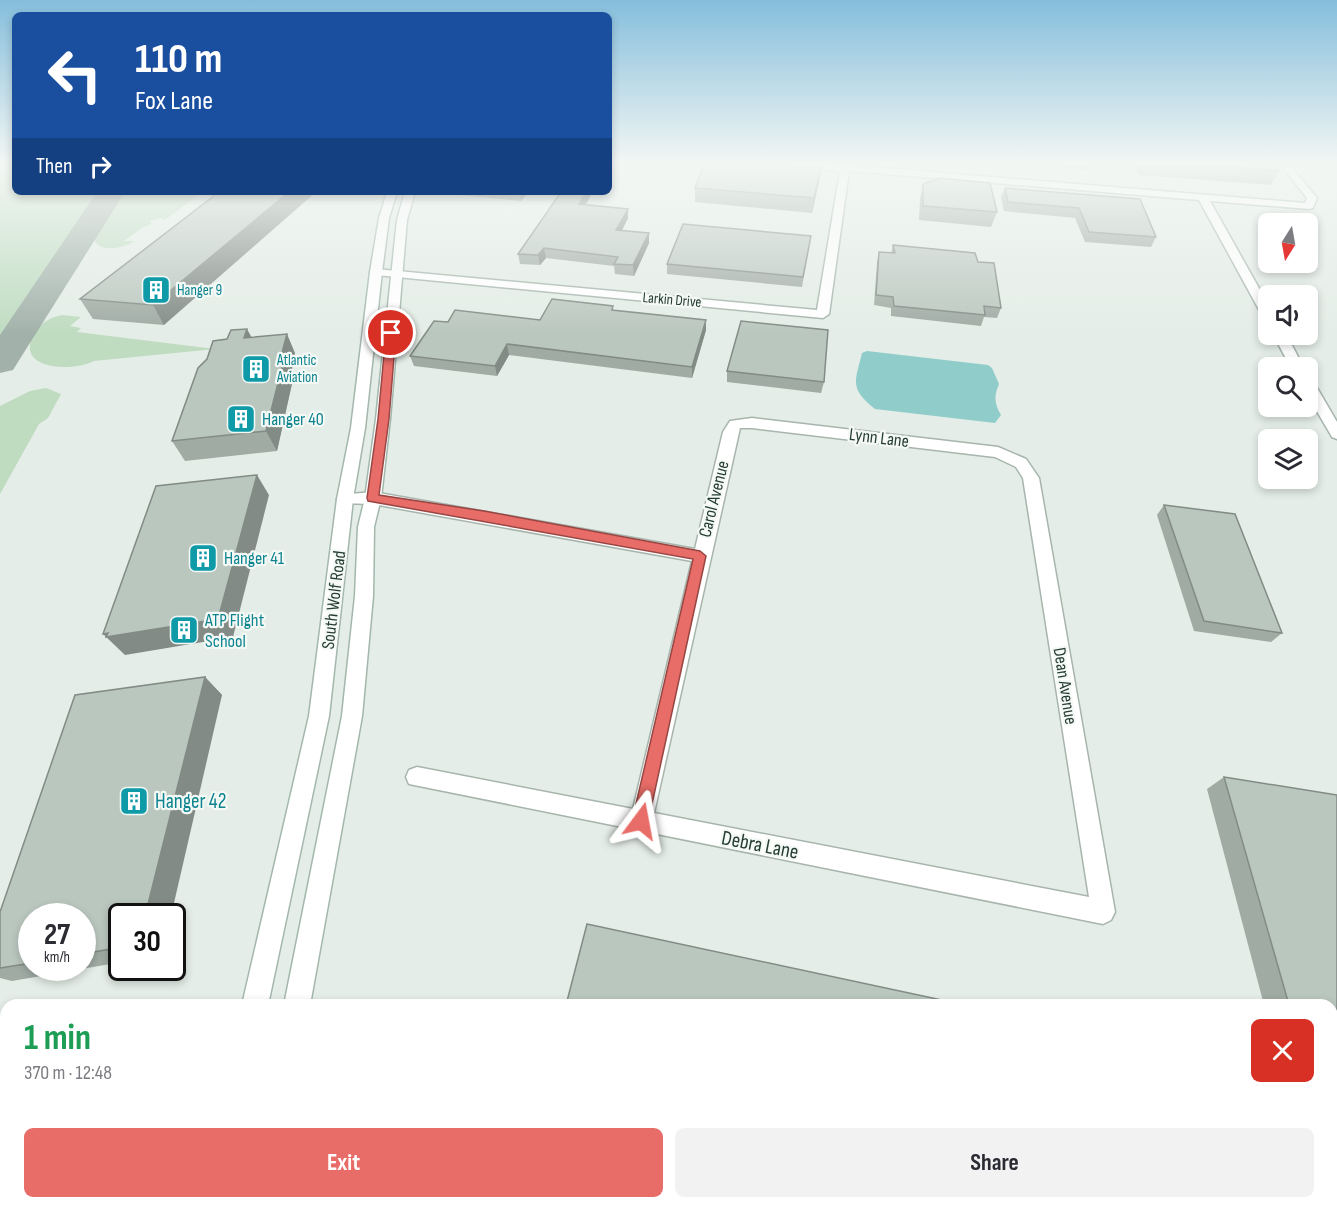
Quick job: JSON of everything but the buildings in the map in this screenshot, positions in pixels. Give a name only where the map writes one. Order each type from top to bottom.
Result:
[{"type":"street","name":"South Wolf Road","points":[[256,999],[319,716],[345,499],[358,428],[384,220]]},
{"type":"street","name":"South Wolf Road","points":[[298,999],[352,716],[364,596],[366,527],[373,498],[383,419],[402,220]]},
{"type":"street","name":"Larkin Drive","points":[[376,272],[823,314],[837,220]]},
{"type":"street","points":[[1215,220],[1258,297]]},
{"type":"street","points":[[1318,401],[1337,434]]},
{"type":"street","name":"Lynn Lane","points":[[735,424],[752,423],[998,452],[1021,463]]},
{"type":"street","name":"Carol Avenue","points":[[641,821],[700,556],[730,432],[735,424]]},
{"type":"street","name":"Dean Avenue","points":[[1021,463],[1031,478],[1102,912]]},
{"type":"street","points":[[345,499],[373,498],[700,556]]},
{"type":"street","name":"Debra Lane","points":[[417,777],[1102,912]]},
{"type":"green space","points":[[0,220],[81,220],[0,341]]},
{"type":"green space","points":[[106,220],[152,220],[150,221],[152,224],[124,241],[135,241],[125,246],[101,247],[94,239]]},
{"type":"green space","points":[[62,315],[81,317],[70,326],[81,328],[77,332],[215,349],[94,361],[72,367],[47,365],[37,360],[31,353],[30,344],[41,325]]},
{"type":"green space","points":[[46,388],[61,394],[48,418],[39,424],[0,494],[0,406],[30,391]]},
{"type":"water","points":[[867,351],[988,365],[992,368],[999,384],[996,400],[1001,415],[995,423],[875,409],[861,395],[856,384],[862,353]]},
{"type":"taxiway","points":[[0,362],[92,220]]},
{"type":"place","name":"Hanger 9","points":[[156,290]]},
{"type":"place","name":"Atlantic Aviation","points":[[256,369]]},
{"type":"place","name":"Hanger 40","points":[[241,419]]},
{"type":"place","name":"Hanger 41","points":[[203,558]]},
{"type":"place","name":"ATP Flight School","points":[[184,630]]},
{"type":"place","name":"Hanger 42","points":[[134,801]]},
{"type":"route","points":[[391,333],[373,498],[700,556],[641,821]]}]
